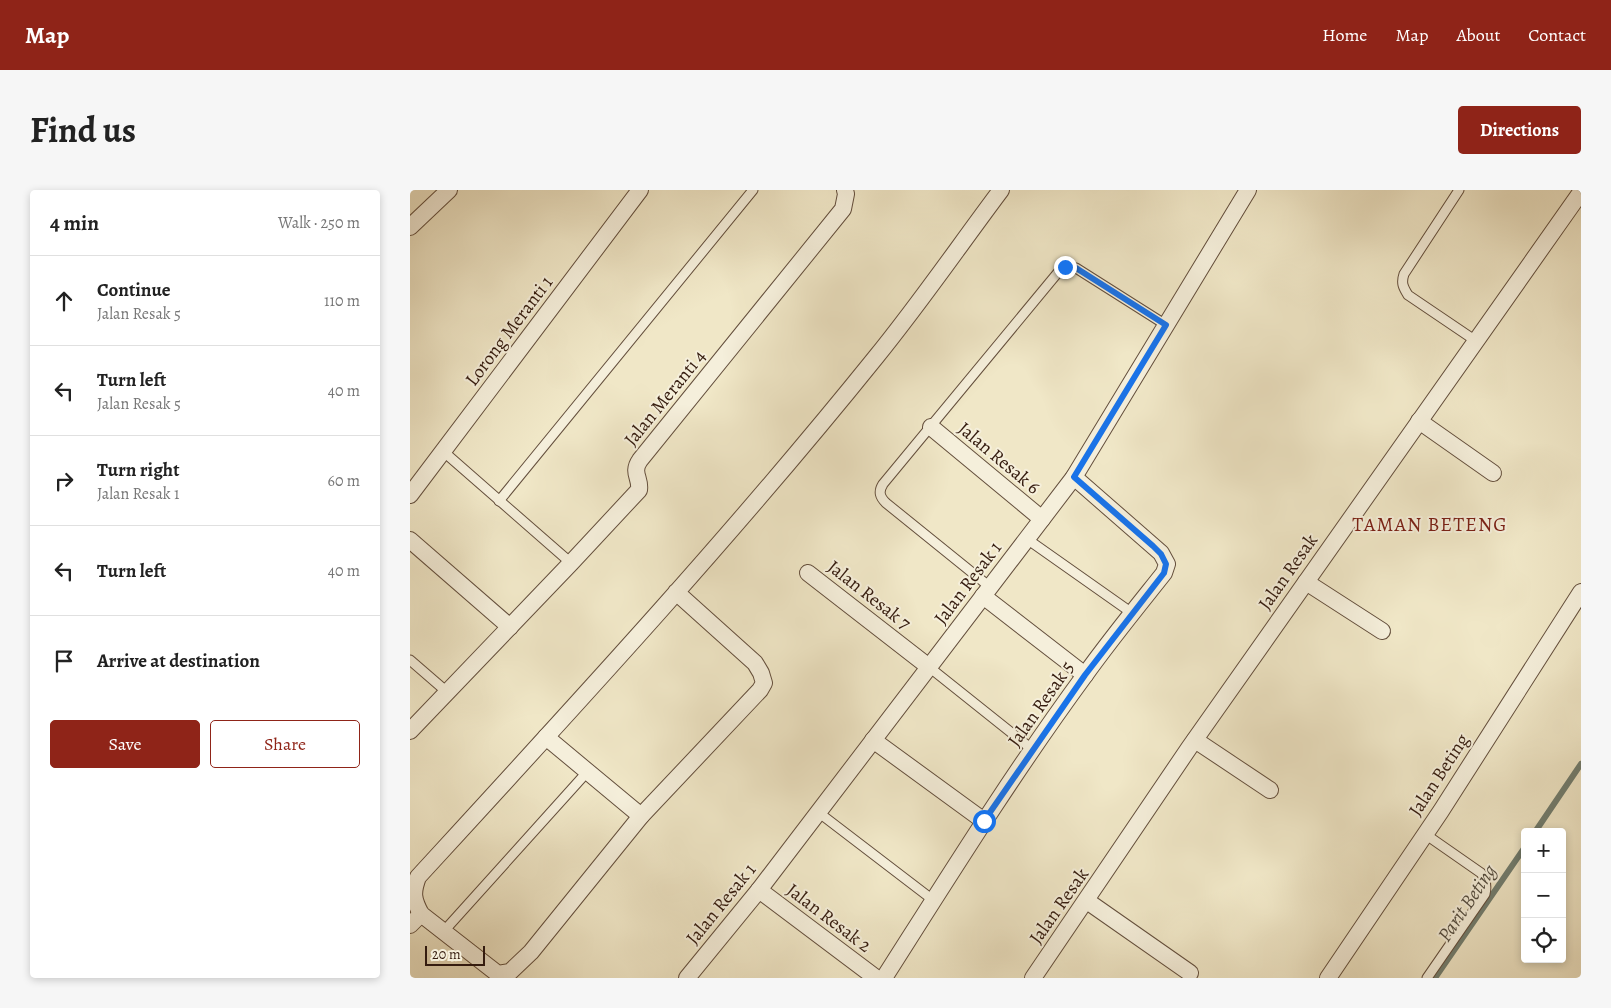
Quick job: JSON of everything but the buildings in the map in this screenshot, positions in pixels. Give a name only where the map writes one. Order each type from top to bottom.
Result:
[{"type":"street","points":[[410,227],[449,190]]},
{"type":"street","name":"Lorong Meranti 1","points":[[410,496],[640,190]]},
{"type":"street","name":"Jalan Meranti 4","points":[[410,731],[639,490],[636,469],[640,460],[843,209],[845,190]]},
{"type":"street","points":[[676,592],[755,662],[764,683],[760,690],[641,816],[530,952],[510,972],[498,974],[444,931],[415,919],[413,888],[418,877],[546,737],[676,592],[718,546],[877,356],[1001,190]]},
{"type":"street","name":"Jalan Resak 1","points":[[687,978],[759,890],[1074,477],[1248,190]]},
{"type":"street","points":[[1577,190],[1581,192]]},
{"type":"street","name":"Jalan Resak","points":[[1033,978],[1195,740],[1581,192]]},
{"type":"street","points":[[1419,421],[1493,473]]},
{"type":"street","name":"Jalan Resak 6","points":[[931,427],[1042,519]]},
{"type":"street","name":"Jalan Resak 5","points":[[884,978],[984,821],[1033,750],[1085,675],[1164,573],[1166,564],[1161,554],[1074,477]]},
{"type":"street","points":[[410,540],[510,627]]},
{"type":"street","name":"Jalan Resak 7","points":[[808,573],[929,667]]},
{"type":"street","points":[[1306,582],[1382,631]]},
{"type":"street","points":[[987,592],[1085,675]]},
{"type":"street","name":"Jalan Beting","points":[[1328,978],[1425,834],[1581,592]]},
{"type":"street","points":[[546,737],[641,816]]},
{"type":"street","points":[[873,740],[984,821]]},
{"type":"street","points":[[1195,740],[1270,790]]},
{"type":"street","name":"Jalan Resak 2","points":[[759,890],[876,978]]},
{"type":"street","points":[[1087,901],[1190,973]]},
{"type":"lane","points":[[499,501],[753,190]]},
{"type":"lane","points":[[1459,190],[1404,274],[1402,280],[1403,287],[1408,295],[1476,341]]},
{"type":"lane","points":[[987,592],[881,498],[879,490],[883,484],[1060,270],[1065,267],[1076,268],[1166,325]]},
{"type":"lane","points":[[444,452],[571,563]]},
{"type":"lane","points":[[1027,539],[1132,614]]},
{"type":"lane","points":[[410,660],[447,692]]},
{"type":"lane","points":[[929,667],[1033,750]]},
{"type":"lane","points":[[444,931],[588,771]]},
{"type":"lane","points":[[818,812],[933,900]]},
{"type":"lane","points":[[1425,834],[1481,873],[1486,882],[1485,894],[1427,978]]},
{"type":"waterway","name":"Parit Beting","points":[[1538,828],[1581,764]]},
{"type":"waterway","name":"Parit Beting","points":[[1435,978],[1521,853]]},
{"type":"district","name":"TAMAN BETENG","points":[[1430,524]]},
{"type":"route","points":[[984,821],[1085,675],[1164,573],[1166,564],[1161,554],[1153,546],[1074,477],[1166,325],[1076,268],[1065,267]]}]
